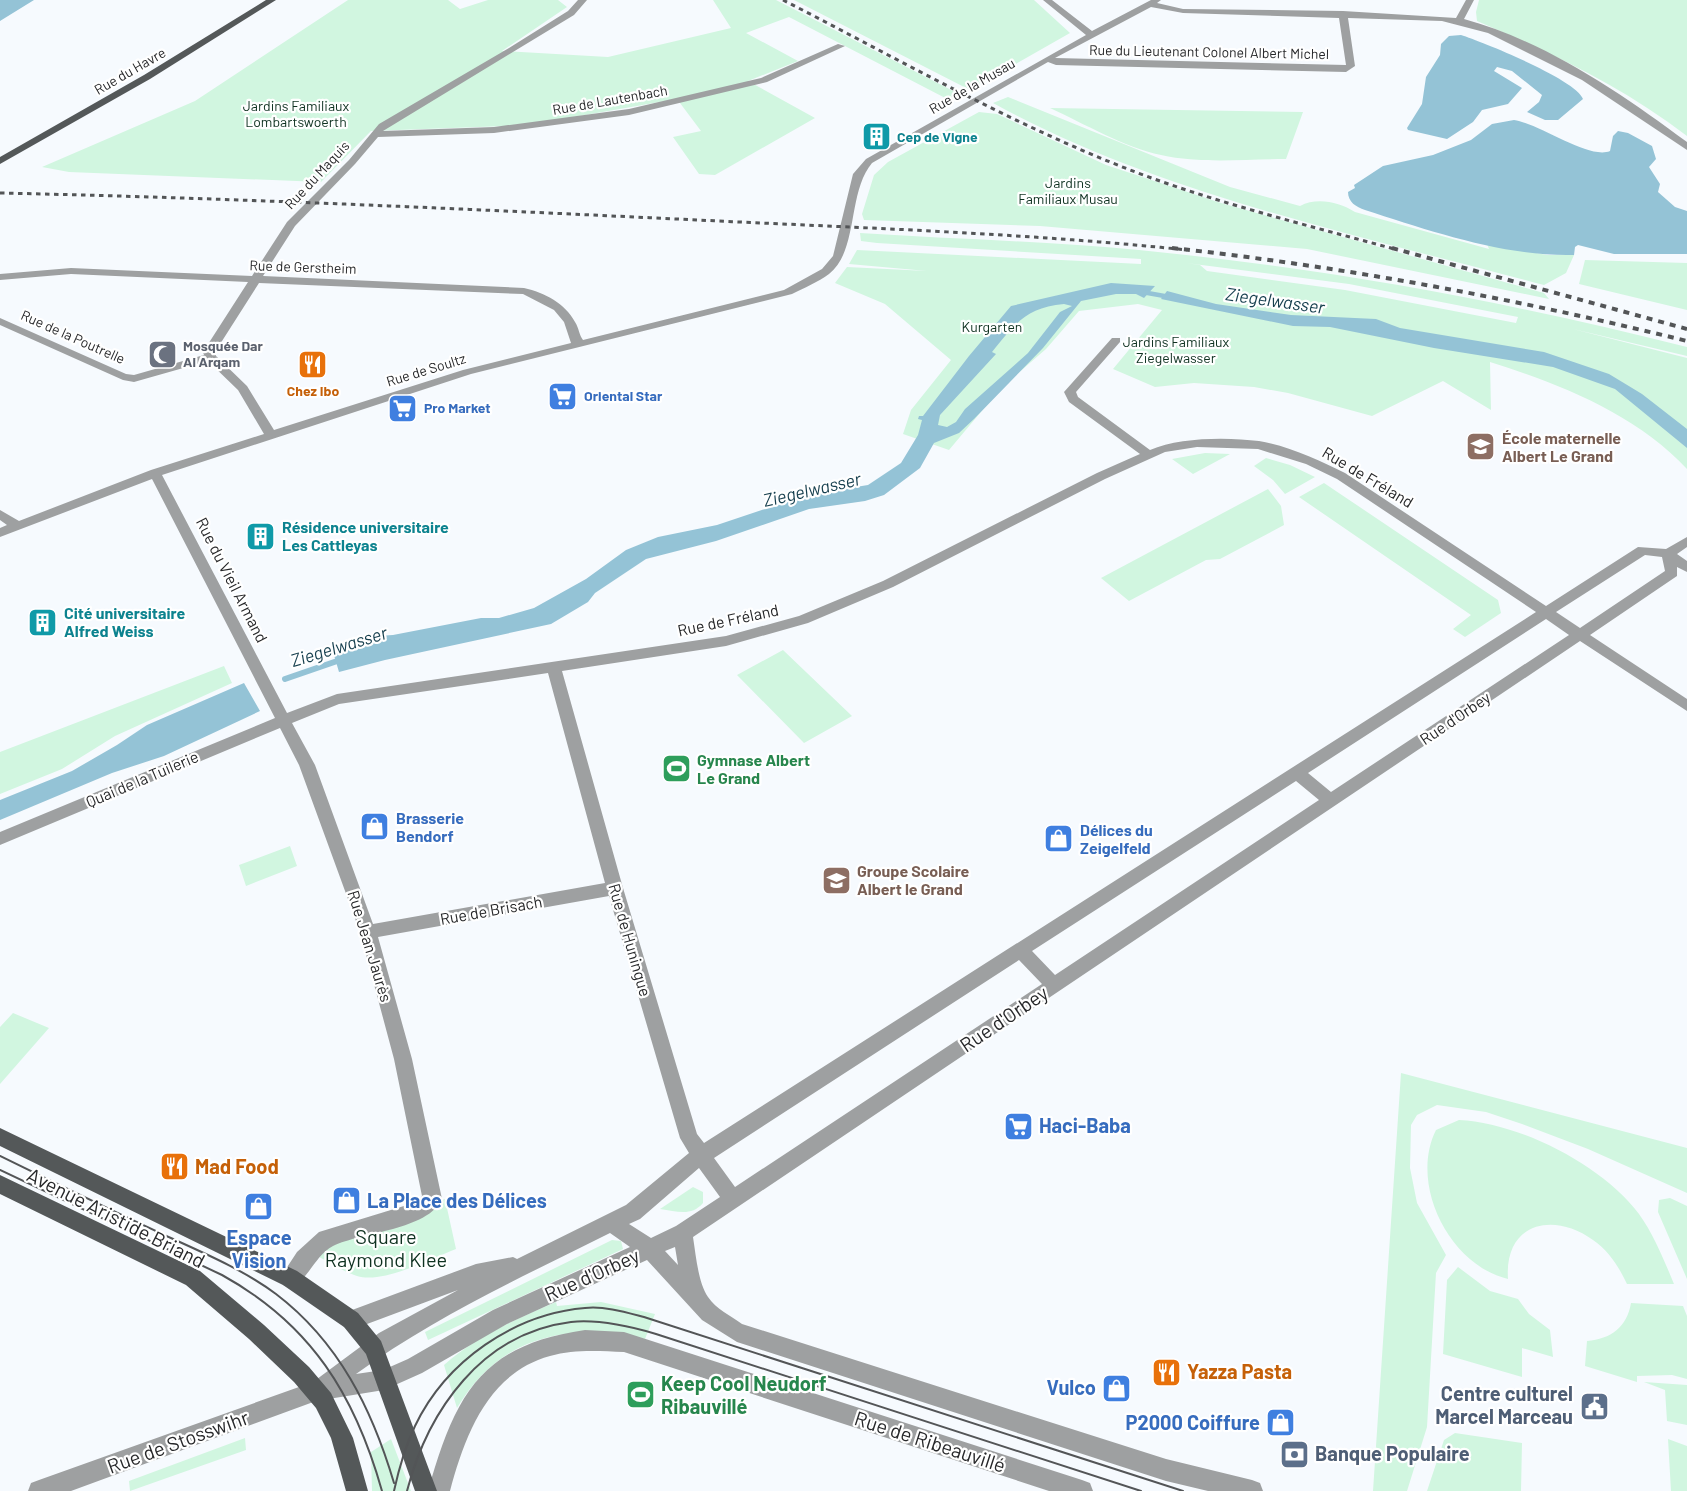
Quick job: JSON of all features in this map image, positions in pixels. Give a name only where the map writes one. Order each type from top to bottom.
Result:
[{"type":"main road","name":"Rue du Havre","points":[[0,161],[156,71],[272,0]]},
{"type":"main road","name":"Avenue Aristide Briand","points":[[0,1137],[290,1278],[351,1320],[374,1348]]},
{"type":"main road","name":"Avenue Aristide Briand","points":[[0,1184],[193,1278],[276,1351],[316,1391],[337,1427],[352,1466],[357,1491]]},
{"type":"main road","points":[[374,1348],[426,1491]]},
{"type":"street","points":[[1047,0],[1092,35]]},
{"type":"street","points":[[1459,20],[1470,0]]},
{"type":"street","name":"Rue du Maquis","points":[[210,357],[209,352],[291,224],[352,162],[382,126],[571,13],[577,2]]},
{"type":"street","points":[[1154,2],[1183,11],[1343,14],[1459,20],[1496,33],[1583,75],[1643,113],[1687,147]]},
{"type":"street","name":"Rue de la Musau","points":[[845,233],[856,181],[869,161],[1048,59],[1154,2]]},
{"type":"street","name":"Rue du Lieutenant Colonel Albert Michel","points":[[1048,59],[1056,62],[1346,69],[1352,66],[1343,14]]},
{"type":"street","name":"Rue de Lautenbach","points":[[374,134],[494,130],[629,112],[764,80],[841,46]]},
{"type":"street","name":"Rue de Soultz","points":[[0,533],[155,473],[467,372],[788,292],[826,271],[838,256],[845,233]]},
{"type":"street","name":"Rue de Gerstheim","points":[[0,277],[71,271],[524,291],[545,297],[559,308],[574,333],[575,340],[580,343]]},
{"type":"street","name":"Rue de la Poutrelle","points":[[0,321],[134,379],[210,357]]},
{"type":"street","points":[[1116,340],[1070,392],[1073,399],[1148,454]]},
{"type":"street","points":[[210,357],[243,388],[272,435]]},
{"type":"street","name":"Rue de Fréland","points":[[284,719],[337,699],[726,641],[803,620],[888,584],[1148,454],[1197,443],[1235,442],[1258,445],[1310,461],[1341,476],[1546,613]]},
{"type":"street","name":"Rue du Vieil Armand","points":[[155,473],[276,703]]},
{"type":"street","points":[[0,514],[16,525]]},
{"type":"street","points":[[1687,541],[1668,554],[1687,567]]},
{"type":"street","name":"Rue d'Orbey","points":[[1643,550],[1668,554],[1672,573],[683,1233],[500,1317],[415,1366],[384,1380],[316,1391],[374,1348],[525,1265],[613,1224],[633,1212],[700,1156],[1643,550]]},
{"type":"street","points":[[1546,613],[1687,706]]},
{"type":"street","name":"Rue de Huningue","points":[[554,668],[688,1138],[733,1200]]},
{"type":"street","name":"Rue Jean Jaurès","points":[[276,703],[307,765],[368,932],[404,1059],[432,1199],[423,1209],[326,1239],[304,1259],[290,1278]]},
{"type":"street","name":"Quai de la Tuilerie","points":[[0,839],[284,719]]},
{"type":"street","points":[[1297,773],[1331,801]]},
{"type":"street","name":"Rue de Brisach","points":[[368,932],[615,888]]},
{"type":"street","name":"Rue d'Orbey","points":[[1020,950],[1054,985]]},
{"type":"street","points":[[613,1224],[650,1250],[720,1323],[737,1332],[1166,1470],[1252,1491]]},
{"type":"street","points":[[683,1233],[687,1262],[698,1299]]},
{"type":"street","name":"Rue d'Orbey","points":[[351,1320],[476,1274],[525,1265]]},
{"type":"street","name":"Rue de Ribeauvillé","points":[[439,1491],[450,1450],[468,1408],[479,1392],[492,1377],[518,1359],[546,1345],[567,1341],[624,1342],[1082,1491]]},
{"type":"street","name":"Rue de Stosswihr","points":[[39,1491],[316,1391]]},
{"type":"green space","name":"Jardins Familiaux Lombartswoerth","points":[[348,0],[448,0],[460,9],[488,0],[558,0],[567,7],[502,51],[608,57],[731,28],[713,0],[776,0],[961,95],[951,101],[789,17],[746,33],[798,61],[748,81],[815,118],[715,175],[699,174],[673,137],[701,131],[677,99],[506,126],[371,131],[321,182],[69,172],[42,167],[195,101]]},
{"type":"green space","points":[[794,0],[1034,0],[1070,33],[970,90]]},
{"type":"green space","points":[[1479,0],[1687,0],[1687,136],[1612,86],[1532,45],[1477,21],[1476,12]]},
{"type":"green space","points":[[1008,97],[1230,187],[1300,206],[1321,201],[1335,203],[1355,212],[1489,249],[1487,244],[1547,255],[1574,255],[1566,273],[1544,285],[1333,230],[1192,188],[1123,163],[1057,135],[993,103]]},
{"type":"green space","name":"Jardins Familiaux Musau","points":[[1050,108],[1303,112],[1286,159],[1207,160],[1176,158],[1147,152]]},
{"type":"green space","points":[[979,112],[997,114],[1106,165],[1221,203],[1544,293],[1549,299],[1307,249],[1040,226],[864,220],[862,214],[874,175],[888,162]]},
{"type":"green space","points":[[860,233],[1034,242],[1208,257],[1415,288],[1551,315],[1687,347],[1687,356],[1573,329],[1687,358],[1687,469],[1645,432],[1596,403],[1543,380],[1490,362],[1491,410],[1443,381],[1372,416],[1288,393],[1254,387],[1194,383],[1155,387],[1113,369],[1162,310],[1138,304],[1079,311],[1046,349],[1001,388],[949,450],[903,434],[911,410],[951,360],[885,304],[835,283],[847,267],[927,271],[849,264],[857,250],[1141,264],[1141,259],[861,241]],"holes":[[[1186,263],[1349,284],[1518,317],[1516,323],[1345,290],[1207,271],[1200,265]]]},
{"type":"green space","points":[[1585,260],[1687,263],[1687,310],[1579,284]]},
{"type":"green space","points":[[1205,453],[1230,454],[1193,474],[1172,459]]},
{"type":"green space","points":[[1266,458],[1290,465],[1315,477],[1285,494],[1273,480],[1254,466]]},
{"type":"green space","points":[[1324,483],[1498,600],[1501,613],[1465,637],[1453,629],[1471,615],[1299,497]]},
{"type":"green space","points":[[1268,489],[1281,506],[1284,525],[1220,559],[1206,560],[1129,601],[1101,578]]},
{"type":"green space","points":[[783,650],[852,716],[804,743],[737,675]]},
{"type":"green space","points":[[224,666],[232,683],[115,736],[62,769],[0,794],[0,752]]},
{"type":"green space","points":[[290,846],[297,866],[246,886],[239,865]]},
{"type":"green space","points":[[13,1013],[49,1028],[0,1084],[0,1027]]},
{"type":"green space","points":[[1401,1073],[1687,1148],[1687,1193],[1588,1149],[1486,1112],[1437,1105],[1417,1115],[1411,1125],[1410,1168],[1417,1203],[1446,1255],[1436,1273],[1427,1427],[1407,1491],[1373,1491]]},
{"type":"green space","points":[[1459,1120],[1508,1129],[1533,1138],[1558,1150],[1604,1179],[1639,1214],[1674,1284],[1627,1284],[1613,1260],[1599,1244],[1578,1231],[1562,1226],[1547,1225],[1523,1234],[1514,1245],[1509,1260],[1508,1279],[1487,1271],[1468,1257],[1452,1240],[1440,1219],[1431,1197],[1428,1174],[1429,1151],[1436,1130]]},
{"type":"green space","points":[[693,1187],[703,1192],[703,1203],[694,1210],[683,1212],[660,1209]]},
{"type":"green space","points":[[1670,1198],[1687,1206],[1687,1279],[1658,1212],[1659,1200]]},
{"type":"green space","name":"Square Raymond Klee","points":[[445,1199],[456,1249],[393,1274],[368,1278],[342,1270],[319,1257],[329,1242]]},
{"type":"green space","points":[[612,1240],[621,1241],[623,1249],[428,1340],[425,1332]]},
{"type":"green space","points":[[1458,1267],[1490,1291],[1518,1299],[1529,1314],[1550,1330],[1553,1357],[1522,1348],[1522,1377],[1443,1354],[1447,1280]]},
{"type":"green space","points":[[556,1302],[557,1306],[601,1302],[655,1314],[645,1339],[589,1332],[563,1334],[538,1340],[515,1350],[494,1364],[474,1384],[457,1408],[444,1365],[483,1337]]},
{"type":"green space","points":[[1631,1303],[1683,1306],[1687,1316],[1687,1379],[1672,1375],[1637,1376],[1637,1382],[1585,1366],[1587,1341],[1603,1338],[1622,1325]]},
{"type":"green space","points":[[1644,1382],[1687,1385],[1687,1425],[1667,1421],[1665,1390]]},
{"type":"green space","points":[[1455,1433],[1522,1443],[1521,1491],[1427,1491],[1444,1440]]},
{"type":"green space","points":[[245,1438],[246,1450],[130,1491],[129,1481]]},
{"type":"green space","points":[[391,1439],[411,1491],[372,1491],[371,1452]]},
{"type":"green space","points":[[1668,1439],[1687,1446],[1687,1491],[1671,1491]]},
{"type":"water","points":[[0,0],[34,0],[0,21]]},
{"type":"water","points":[[1461,35],[1508,53],[1548,72],[1577,91],[1583,99],[1558,120],[1545,120],[1527,112],[1539,102],[1542,95],[1512,71],[1497,67],[1494,71],[1522,88],[1508,104],[1482,110],[1473,122],[1447,139],[1408,130],[1407,128],[1422,104],[1426,77],[1440,55],[1441,44],[1449,36]]},
{"type":"water","points":[[1514,120],[1590,151],[1610,151],[1613,136],[1618,131],[1628,133],[1652,146],[1656,159],[1649,167],[1660,184],[1658,192],[1675,207],[1687,211],[1687,254],[1614,254],[1578,245],[1575,247],[1574,255],[1522,252],[1468,241],[1416,226],[1362,209],[1349,199],[1348,192],[1355,188],[1354,185],[1383,166],[1433,155],[1471,140],[1492,124]]},
{"type":"water","points":[[1111,283],[1155,286],[1144,298],[1136,294],[1116,294],[1081,301],[1043,348],[974,419],[959,433],[934,443],[920,468],[884,495],[865,501],[809,509],[716,541],[646,559],[595,593],[588,602],[551,624],[339,672],[331,645],[360,637],[393,635],[481,618],[499,618],[534,608],[586,579],[626,550],[658,537],[717,525],[807,495],[868,485],[901,463],[918,435],[922,420],[918,419],[919,416],[923,416],[1011,306]],"holes":[[[1064,304],[1072,306],[1060,312],[1028,353],[965,409],[956,422],[947,427],[938,425],[940,415],[996,354],[992,352],[1022,319],[1051,306]]]},
{"type":"water","points":[[1167,291],[1216,304],[1291,315],[1376,319],[1400,328],[1544,352],[1609,374],[1642,394],[1687,429],[1687,448],[1615,389],[1553,367],[1434,348],[1330,327],[1293,326],[1161,299]]},
{"type":"water","points":[[244,683],[260,711],[164,756],[112,773],[0,820],[0,800],[72,771],[147,725]]},
{"type":"waterway","name":"Ziegelwasser","points":[[1142,292],[1170,297]]},
{"type":"waterway","name":"Ziegelwasser","points":[[285,679],[343,659]]},
{"type":"tram line","points":[[0,1156],[220,1260],[276,1294],[318,1333],[350,1379],[364,1403],[394,1483]]},
{"type":"tram line","points":[[0,1170],[222,1275],[253,1294],[281,1316],[305,1340],[343,1393],[371,1456],[382,1491]]},
{"type":"tram line","points":[[394,1491],[415,1426],[428,1403],[464,1362],[485,1345],[508,1331],[559,1312],[585,1308],[615,1310],[644,1317],[1183,1491]]},
{"type":"tram line","points":[[407,1491],[416,1461],[429,1432],[463,1380],[486,1359],[511,1342],[539,1329],[582,1321],[614,1324],[656,1334],[1141,1491]]},
{"type":"railway","points":[[783,0],[1007,116],[1099,157],[1208,197],[1398,250]]},
{"type":"railway","points":[[0,193],[349,204],[881,229],[1065,239],[1187,250]]},
{"type":"railway","points":[[1172,248],[1302,265],[1431,286],[1559,311],[1687,341]]},
{"type":"railway","points":[[1392,248],[1687,329]]},
{"type":"place","name":"Cep de Vigne","points":[[876,137]]},
{"type":"place","name":"Mosquée Dar Al Arqam","points":[[162,354]]},
{"type":"place","name":"Chez Ibo","points":[[313,364]]},
{"type":"place","name":"Oriental Star","points":[[563,396]]},
{"type":"place","name":"Pro Market","points":[[403,408]]},
{"type":"place","name":"École maternelle Albert Le Grand","points":[[1481,447]]},
{"type":"place","name":"Résidence universitaire Les Cattleyas","points":[[261,536]]},
{"type":"place","name":"Cité universitaire Alfred Weiss","points":[[43,622]]},
{"type":"place","name":"Gymnase Albert Le Grand","points":[[676,769]]},
{"type":"place","name":"Brasserie Bendorf","points":[[375,827]]},
{"type":"place","name":"Délices du Zeigelfeld","points":[[1059,839]]},
{"type":"place","name":"Groupe Scolaire Albert le Grand","points":[[836,880]]},
{"type":"place","name":"Haci-Baba","points":[[1018,1126]]},
{"type":"place","name":"Mad Food","points":[[174,1167]]},
{"type":"place","name":"La Place des Délices","points":[[346,1201]]},
{"type":"place","name":"Espace Vision","points":[[259,1207]]},
{"type":"place","name":"Yazza Pasta","points":[[1166,1372]]},
{"type":"place","name":"Vulco","points":[[1117,1388]]},
{"type":"place","name":"Keep Cool Neudorf Ribauvillé","points":[[640,1395]]},
{"type":"place","name":"Centre culturel Marcel Marceau","points":[[1594,1406]]},
{"type":"place","name":"P2000 Coiffure","points":[[1281,1423]]},
{"type":"place","name":"Banque Populaire","points":[[1294,1454]]},
{"type":"park label","name":"Kurgarten","points":[[992,327]]},
{"type":"park label","name":"Jardins Familiaux Ziegelwasser","points":[[1176,350]]}]
